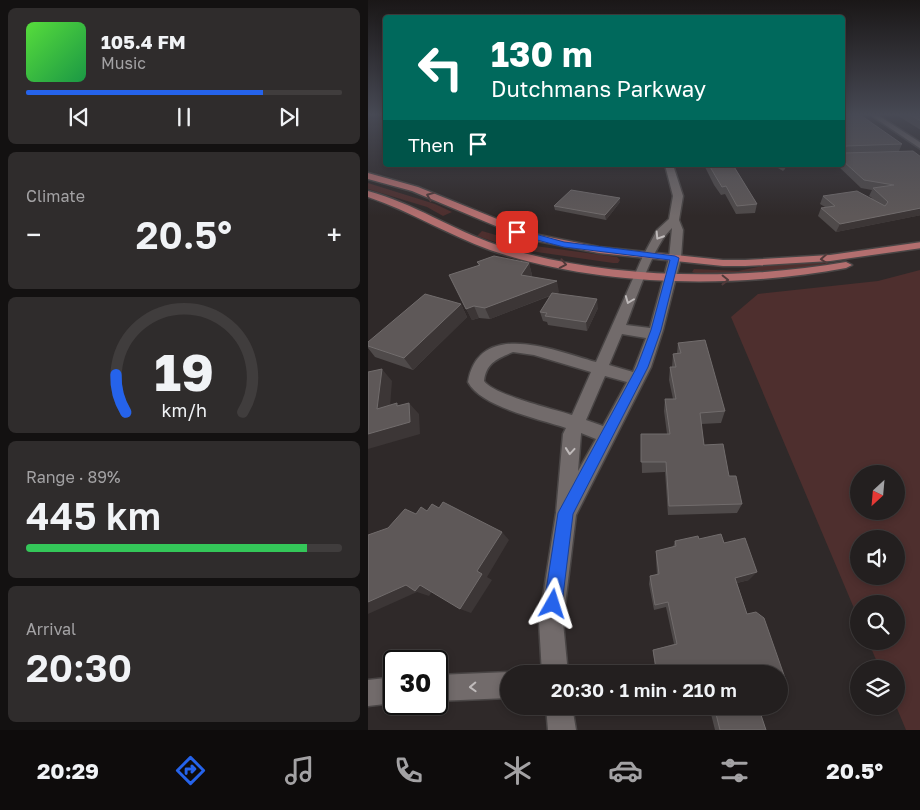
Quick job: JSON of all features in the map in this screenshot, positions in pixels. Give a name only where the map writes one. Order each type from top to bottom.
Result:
[{"type":"main road","points":[[368,176],[415,190],[531,237],[599,250],[648,256],[745,263],[830,258],[920,245]]},
{"type":"main road","points":[[368,194],[479,242],[520,255],[583,268],[640,275],[729,280],[802,274],[854,263],[872,253]]},
{"type":"street","points":[[911,155],[920,154]]},
{"type":"street","points":[[566,513],[637,379],[654,334],[675,258],[678,230],[674,220],[678,196],[670,167]]},
{"type":"street","points":[[554,665],[551,622],[566,513],[572,434],[648,256],[661,232],[674,220]]},
{"type":"street","points":[[618,329],[654,334]]},
{"type":"street","points":[[608,434],[508,402],[481,389],[476,382],[478,369],[489,356],[512,347],[534,350],[637,379]]},
{"type":"street","points":[[448,688],[500,685]]},
{"type":"street","points":[[368,693],[383,691]]},
{"type":"street","points":[[560,715],[562,730]]},
{"type":"shaded area","points":[[368,183],[435,204],[452,212],[443,216],[427,207],[368,189]]},
{"type":"shaded area","points":[[482,231],[535,246],[617,257],[620,260],[618,263],[613,263],[516,249],[477,236]]},
{"type":"shaded area","points":[[829,262],[820,265],[760,272],[701,274],[692,272],[694,269],[738,271],[763,266]]},
{"type":"shaded area","points":[[920,270],[921,730],[906,730],[900,715],[905,715],[905,660],[876,660],[872,650],[905,650],[905,595],[850,595],[850,599],[731,317],[758,294],[878,281]]},
{"type":"building","points":[[913,151],[921,157],[921,208],[840,224],[821,208],[835,206],[823,196],[857,191],[885,206],[888,202],[873,188],[894,185],[864,180],[845,163],[845,153]]},
{"type":"building","points":[[710,167],[734,167],[757,204],[737,206],[726,186],[722,187]]},
{"type":"building","points":[[571,190],[620,198],[605,215],[554,206]]},
{"type":"building","points":[[494,256],[529,263],[521,275],[557,281],[485,308],[474,306],[466,309],[449,275],[480,265],[477,262]]},
{"type":"building","points":[[552,293],[597,299],[586,322],[545,316],[547,313],[540,312]]},
{"type":"building","points":[[425,294],[461,304],[404,358],[368,346],[368,342]]},
{"type":"building","points":[[705,340],[725,411],[700,413],[704,445],[723,444],[729,476],[736,476],[742,504],[669,506],[666,462],[641,462],[641,434],[670,434],[665,399],[676,399],[670,367],[676,367],[673,354],[681,353],[678,343]]},
{"type":"building","points":[[382,369],[377,409],[397,403],[397,406],[409,403],[410,422],[368,434],[368,372]]},
{"type":"building","points":[[443,502],[502,532],[477,571],[482,574],[460,609],[420,585],[415,591],[406,585],[368,602],[368,535],[388,528],[405,509],[416,514],[421,507],[427,511],[432,504],[439,508]]},
{"type":"building","points":[[721,534],[724,543],[745,538],[757,572],[735,578],[747,614],[756,612],[764,618],[780,665],[656,665],[653,650],[677,644],[668,602],[655,605],[650,576],[659,574],[656,551],[676,546],[675,541],[698,536],[699,539]]},
{"type":"building","points":[[716,715],[761,715],[766,730],[720,730]]},
{"type":"route","points":[[517,232],[531,237],[599,250],[675,258],[656,330],[643,367],[566,513],[553,604]]}]
